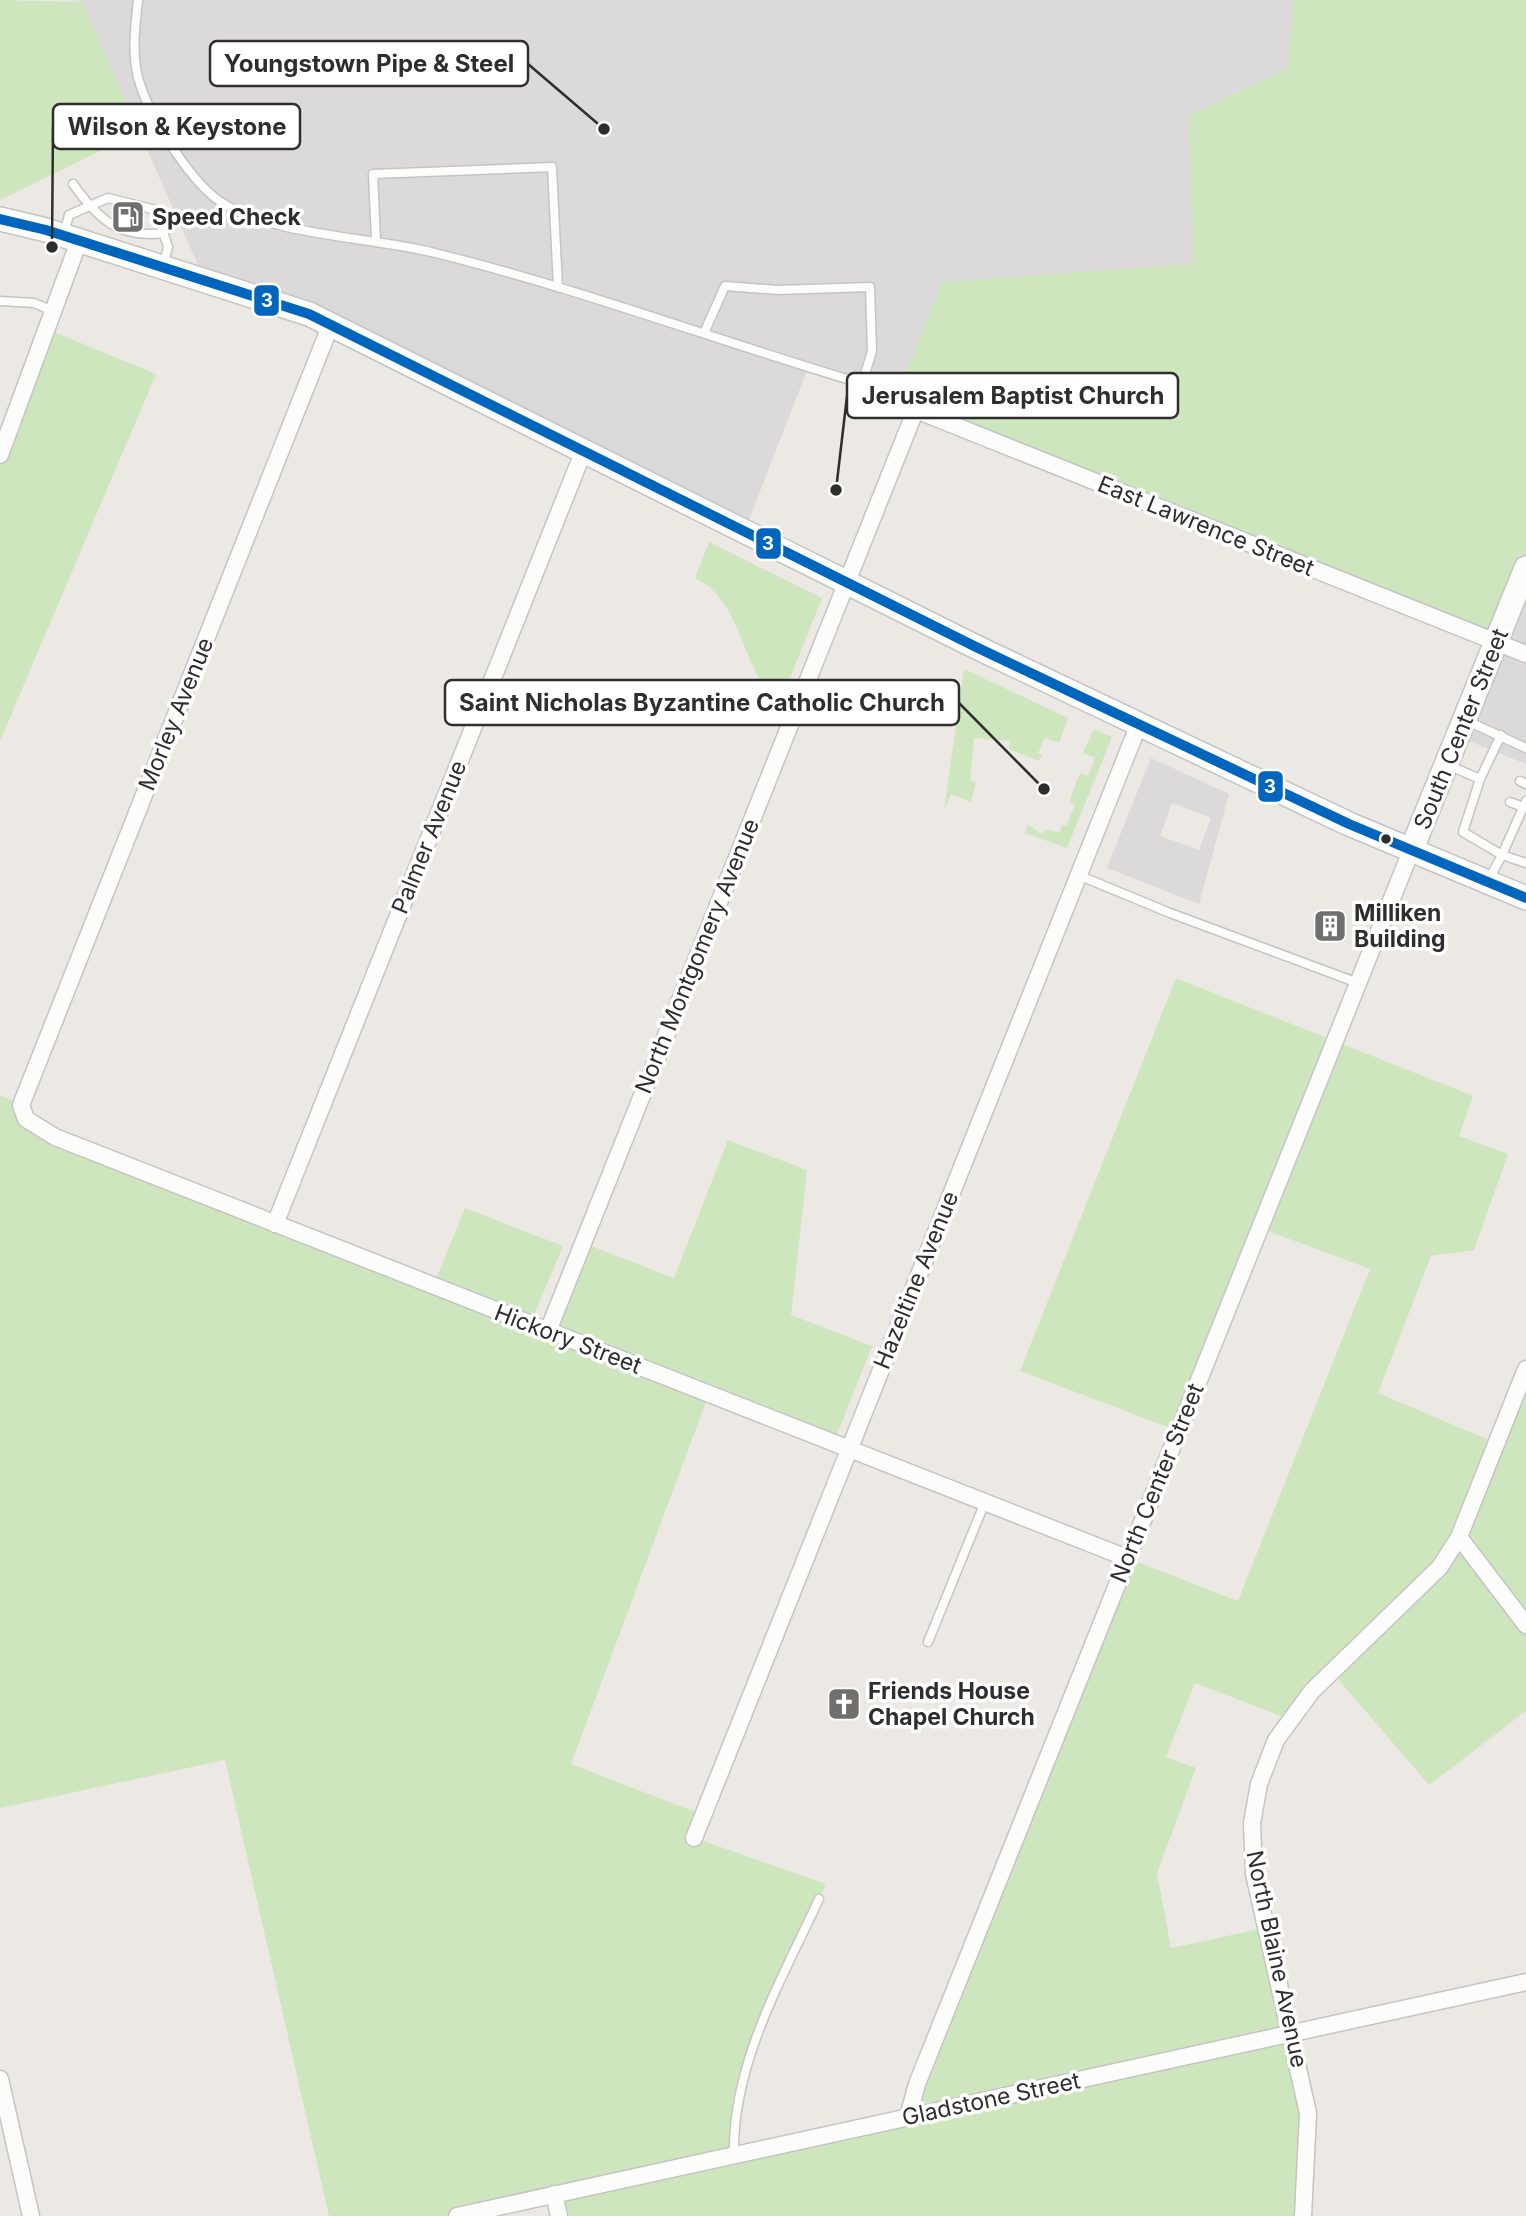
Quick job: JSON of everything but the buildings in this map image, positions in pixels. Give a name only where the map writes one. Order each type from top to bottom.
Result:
[{"type":"main road","points":[[0,219],[288,307],[331,324],[1139,723],[1411,851],[1526,898]]},
{"type":"main road","name":"South Center Street","points":[[1411,851],[1526,568]]},
{"type":"street","points":[[0,455],[53,311],[71,239]]},
{"type":"street","name":"Morley Avenue","points":[[21,1104],[331,324]]},
{"type":"street","name":"North Montgomery Avenue","points":[[548,1331],[926,384]]},
{"type":"street","name":"East Lawrence Street","points":[[917,408],[1526,654]]},
{"type":"street","name":"Palmer Avenue","points":[[275,1224],[584,450]]},
{"type":"street","name":"Hazeltine Avenue","points":[[694,1838],[1139,723]]},
{"type":"street","name":"North Center Street","points":[[908,2117],[922,2071],[1411,851]]},
{"type":"street","name":"Hickory Street","points":[[21,1104],[26,1119],[55,1137],[1127,1558]]},
{"type":"street","name":"North Blaine Avenue","points":[[1303,2216],[1308,2113],[1254,1874],[1252,1824],[1266,1762],[1289,1719],[1312,1690],[1430,1580],[1459,1537],[1526,1369]]},
{"type":"street","points":[[1459,1537],[1526,1625]]},
{"type":"street","name":"Gladstone Street","points":[[457,2216],[1526,1982]]},
{"type":"street","points":[[0,2079],[31,2216]]},
{"type":"street","points":[[554,2194],[559,2216]]},
{"type":"lane","points":[[138,0],[134,41],[139,83],[154,116],[192,174],[223,204],[266,223],[376,240],[435,253],[558,287],[862,384],[917,408]]},
{"type":"lane","points":[[376,240],[373,174],[552,167],[558,287]]},
{"type":"lane","points":[[73,184],[88,206],[107,224],[145,236],[164,233]]},
{"type":"lane","points":[[71,239],[69,215],[108,198],[156,210],[168,247],[163,268]]},
{"type":"lane","points":[[704,333],[725,286],[778,290],[870,287],[872,351],[862,384]]},
{"type":"lane","points":[[0,301],[34,303],[53,311]]},
{"type":"lane","points":[[1465,720],[1526,746]]},
{"type":"lane","points":[[1501,735],[1490,767],[1480,779],[1481,791],[1463,832],[1502,855],[1526,863]]},
{"type":"lane","points":[[1448,765],[1480,779]]},
{"type":"lane","points":[[1488,882],[1525,804],[1510,802]]},
{"type":"lane","points":[[1502,825],[1513,830]]},
{"type":"lane","points":[[1078,875],[1170,913],[1358,983]]},
{"type":"lane","points":[[928,1642],[985,1502]]},
{"type":"lane","points":[[734,2155],[736,2114],[752,2051],[819,1899]]},
{"type":"shaded area","points":[[70,0],[1294,0],[1287,69],[1189,115],[1193,265],[942,282],[897,397],[808,368],[745,530],[373,344],[205,281],[82,2]]},
{"type":"shaded area","points":[[1526,568],[1526,764],[1459,737]]},
{"type":"shaded area","points":[[1151,758],[1229,794],[1199,904],[1107,868]],"holes":[[[1172,803],[1211,818],[1199,850],[1160,836]]]},
{"type":"green space","points":[[0,0],[82,2],[139,132],[0,200]]},
{"type":"green space","points":[[1294,0],[1526,0],[1526,568],[1496,642],[897,397],[942,282],[1193,264],[1189,115],[1287,69]]},
{"type":"green space","points":[[47,329],[156,374],[0,741],[0,455]]},
{"type":"green space","points":[[709,542],[822,598],[780,703],[756,673],[724,603],[711,589],[695,578]]},
{"type":"green space","points":[[964,669],[1068,718],[1059,743],[1045,738],[1038,753],[1042,755],[1039,761],[1009,749],[1010,741],[974,738],[970,781],[976,782],[971,802],[951,794],[944,810]]},
{"type":"green space","points":[[1094,729],[1112,737],[1067,848],[1025,833],[1028,825],[1040,833],[1050,830],[1059,833],[1062,825],[1066,826],[1075,805],[1069,802],[1080,773],[1088,776],[1095,758],[1083,753]]},
{"type":"green space","points":[[1176,978],[1473,1096],[1459,1136],[1508,1154],[1474,1250],[1431,1256],[1378,1393],[1496,1443],[1526,1369],[1526,1711],[1429,1785],[1332,1672],[1289,1719],[1195,1683],[1166,1757],[1196,1768],[1157,1873],[1171,1948],[1265,1928],[1303,2084],[1303,2216],[559,2216],[554,2195],[457,2216],[329,2216],[225,1760],[0,1808],[0,1095],[21,1105],[26,1119],[548,1331],[583,1243],[674,1278],[728,1140],[807,1170],[791,1315],[872,1346],[836,1437],[709,1394],[571,1764],[703,1815],[695,1838],[826,1884],[752,2051],[734,2154],[908,2117],[1127,1558],[1238,1601],[1370,1269],[1260,1228],[1178,1431],[1020,1371]]},
{"type":"green space","points":[[465,1208],[563,1246],[533,1317],[436,1279]]},
{"type":"transit line","name":"3","points":[[0,219],[46,230],[309,314],[976,647],[1349,824],[1526,898]]},
{"type":"place","name":"Youngstown Pipe & Steel","points":[[604,129]]},
{"type":"place","name":"Speed Check","points":[[128,217]]},
{"type":"place","name":"Wilson & Keystone","points":[[52,247]]},
{"type":"place","name":"Jerusalem Baptist Church","points":[[836,490]]},
{"type":"place","name":"Saint Nicholas Byzantine Catholic Church","points":[[1044,789]]},
{"type":"place","name":"Milliken Building","points":[[1330,926]]},
{"type":"place","name":"Friends House Chapel Church","points":[[844,1704]]}]
